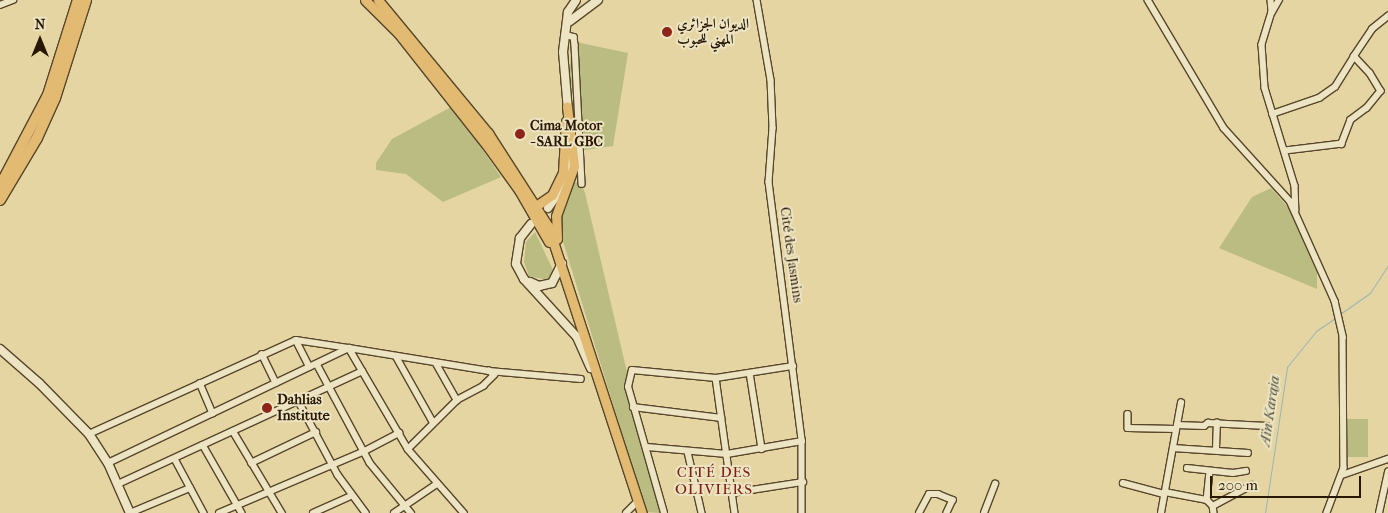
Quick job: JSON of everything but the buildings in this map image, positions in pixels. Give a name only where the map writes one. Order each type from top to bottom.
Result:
[{"type":"highway","points":[[0,186],[48,94],[78,0]]},
{"type":"highway","points":[[0,200],[37,138],[56,98],[86,0]]},
{"type":"main road","points":[[365,0],[399,34],[486,144],[519,190],[562,264]]},
{"type":"main road","points":[[378,0],[488,133],[536,206],[562,264],[642,513]]},
{"type":"main road","points":[[524,279],[539,286],[548,285],[557,278],[562,264],[555,221],[572,177],[575,160],[563,68],[566,35],[576,0]]},
{"type":"main road","points":[[572,14],[590,0]]},
{"type":"main road","points":[[572,14],[598,0]]},
{"type":"main road","points":[[536,206],[552,195],[563,172],[567,106]]},
{"type":"main road","points":[[548,208],[564,185],[569,166],[567,106]]},
{"type":"main road","points":[[531,224],[517,250],[516,264],[524,279],[577,337],[600,387]]},
{"type":"main road","points":[[0,349],[39,383],[89,434],[108,463],[130,513]]},
{"type":"street","points":[[0,5],[13,0]]},
{"type":"street","name":"Cité des Jasmins","points":[[757,0],[771,80],[773,128],[769,182],[794,366],[802,441],[802,513]]},
{"type":"street","points":[[1148,0],[1224,128],[1280,189],[1296,212],[1335,301],[1342,323],[1342,475],[1327,513]]},
{"type":"street","points":[[1271,0],[1272,12]]},
{"type":"street","points":[[1278,0],[1272,12],[1262,45],[1265,88],[1296,186],[1296,212]]},
{"type":"street","points":[[1272,114],[1301,107],[1335,87],[1372,29],[1388,16]]},
{"type":"street","points":[[566,35],[574,38],[576,45],[582,184]]},
{"type":"street","points":[[1286,151],[1342,144],[1351,120],[1367,108],[1381,91],[1370,73],[1354,56]]},
{"type":"street","points":[[296,340],[314,365],[363,452],[411,513]]},
{"type":"street","points":[[89,434],[296,340],[489,371],[581,379]]},
{"type":"street","points":[[108,463],[349,348]]},
{"type":"street","points":[[349,348],[408,448],[437,484],[464,513]]},
{"type":"street","points":[[262,354],[276,383]]},
{"type":"street","points":[[396,356],[433,422]]},
{"type":"street","points":[[436,363],[456,400]]},
{"type":"street","points":[[664,513],[647,447],[628,387],[630,372],[634,369],[716,378],[794,366]]},
{"type":"street","points":[[118,484],[362,370]]},
{"type":"street","points":[[408,448],[456,400],[483,386],[494,376],[489,371]]},
{"type":"street","points":[[750,373],[762,448]]},
{"type":"street","points":[[716,378],[735,513]]},
{"type":"street","points":[[200,383],[213,413]]},
{"type":"street","points":[[298,400],[351,496],[366,513]]},
{"type":"street","points":[[1161,513],[1181,402]]},
{"type":"street","points":[[633,407],[721,418]]},
{"type":"street","points":[[1128,414],[1128,428],[1176,427],[1217,423],[1267,426]]},
{"type":"street","points":[[1216,449],[1217,423]]},
{"type":"street","points":[[233,431],[267,493],[282,513]]},
{"type":"street","points":[[251,463],[316,432]]},
{"type":"street","points":[[220,513],[363,452],[398,433]]},
{"type":"street","points":[[647,447],[727,454],[802,441]]},
{"type":"street","points":[[203,445],[242,513]]},
{"type":"street","points":[[1173,448],[1216,449],[1248,453]]},
{"type":"street","points":[[688,452],[702,513]]},
{"type":"street","points":[[175,458],[204,513]]},
{"type":"street","points":[[1342,475],[1388,460]]},
{"type":"street","points":[[1187,468],[1210,472],[1246,471]]},
{"type":"street","points":[[1207,500],[1210,472]]},
{"type":"street","points":[[1379,513],[1388,472]]},
{"type":"street","points":[[732,493],[803,482]]},
{"type":"street","points":[[1123,483],[1164,493],[1207,500],[1213,506],[1214,513]]},
{"type":"street","points":[[394,513],[406,508],[437,484]]},
{"type":"street","points":[[984,513],[995,484]]},
{"type":"street","points":[[1213,506],[1252,485]]},
{"type":"street","points":[[130,513],[190,488]]},
{"type":"street","points":[[919,513],[929,494],[938,494],[953,500],[947,513]]},
{"type":"street","points":[[314,513],[351,496]]},
{"type":"street","points":[[626,513],[638,501]]},
{"type":"green space","points":[[571,41],[628,53],[613,146],[578,151],[570,71]]},
{"type":"green space","points":[[453,106],[501,177],[443,202],[406,174],[376,170],[376,163],[392,139]]},
{"type":"green space","points":[[575,182],[581,184],[585,193],[660,513],[646,512],[558,225]]},
{"type":"green space","points":[[1271,188],[1294,214],[1317,270],[1317,289],[1219,248],[1252,197]]},
{"type":"green space","points":[[535,232],[554,272],[548,280],[529,276],[524,262],[526,242]]},
{"type":"green space","points":[[1346,419],[1368,419],[1368,457],[1346,457]]},
{"type":"waterway","name":"Aïn Karaja","points":[[1340,314],[1370,293],[1388,265]]},
{"type":"waterway","name":"Aïn Karaja","points":[[1265,513],[1287,367],[1316,331],[1337,317]]},
{"type":"place","name":"الديوان الجزائري المهني للحبوب","points":[[667,32]]},
{"type":"place","name":"Cima Motor - SARL GBC","points":[[520,134]]},
{"type":"place","name":"Dahlias Institute","points":[[267,408]]},
{"type":"district","name":"CITÉ DES OLIVIERS","points":[[714,480]]}]
